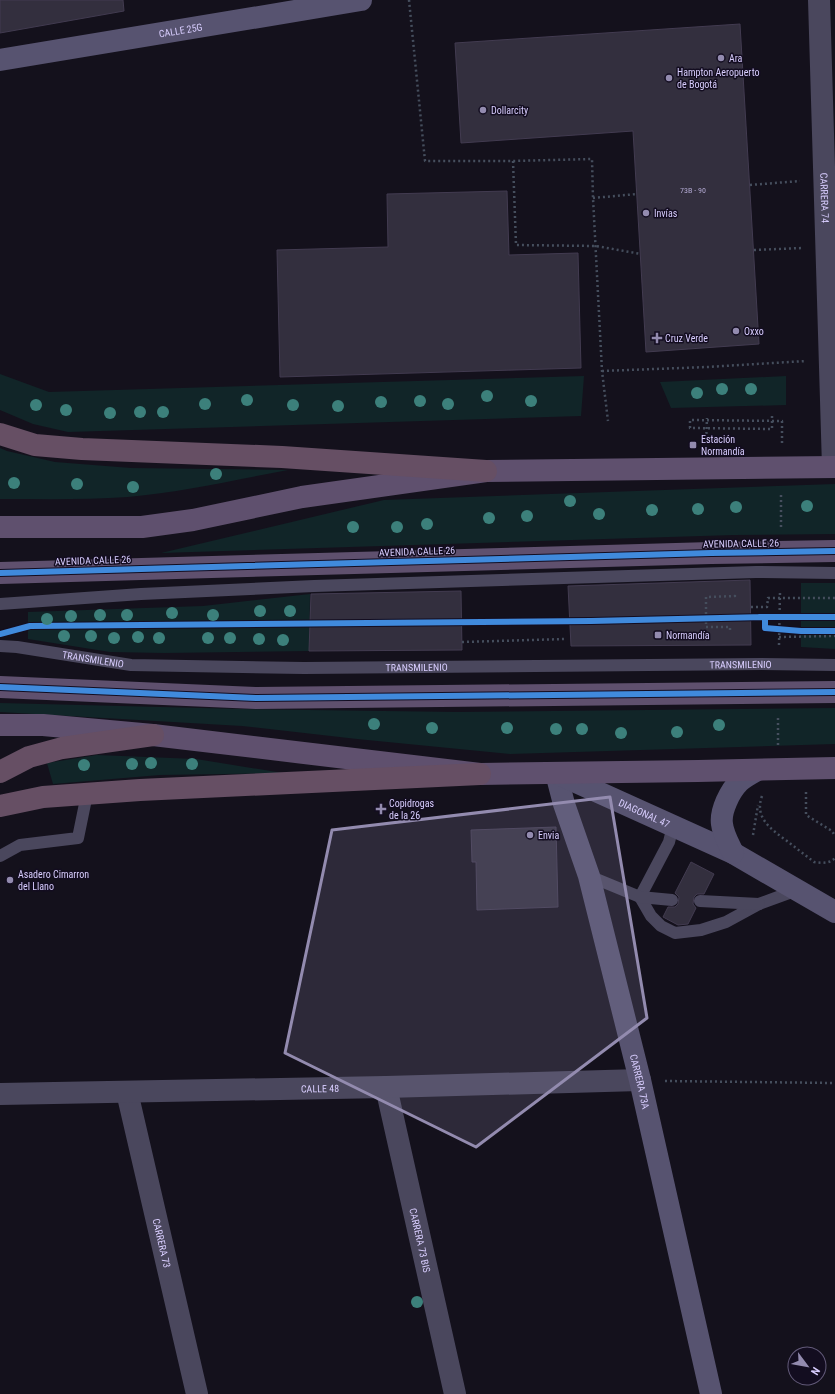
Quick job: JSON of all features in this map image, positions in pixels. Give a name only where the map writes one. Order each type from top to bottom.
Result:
[{"type":"highway","points":[[0,434],[35,445],[82,449],[282,457],[486,471]]},
{"type":"highway","points":[[0,772],[29,757],[62,748],[153,735]]},
{"type":"highway","points":[[0,806],[43,797],[140,790],[480,774]]},
{"type":"main road","points":[[0,527],[142,527],[193,520],[302,497],[486,471],[834,467]]},
{"type":"main road","name":"AVENIDA CALLE 26","points":[[0,573],[711,553],[835,551]]},
{"type":"main road","points":[[0,688],[256,698],[835,692]]},
{"type":"main road","points":[[0,725],[43,725],[153,735],[480,774],[835,768]]},
{"type":"street","name":"CALLE 25G","points":[[0,60],[361,0]]},
{"type":"street","name":"CARRERA 74","points":[[819,0],[826,248],[832,310],[829,359],[834,467]]},
{"type":"street","points":[[740,857],[723,832],[721,822],[723,812],[730,795],[739,783],[757,770]]},
{"type":"street","name":"DIAGONAL 47","points":[[556,773],[740,857],[835,912]]},
{"type":"street","name":"CARRERA 73A","points":[[556,773],[564,804],[589,876],[640,1080],[711,1394]]},
{"type":"street","name":"CALLE 48","points":[[0,1094],[386,1088],[640,1080]]},
{"type":"street","name":"CARRERA 73 BIS","points":[[386,1088],[455,1394]]},
{"type":"street","name":"CARRERA 73","points":[[127,1092],[197,1394]]},
{"type":"lane","points":[[0,604],[141,594],[314,586],[756,572],[835,573]]},
{"type":"lane","name":"TRANSMILENIO","points":[[0,646],[16,647],[131,665],[312,668],[762,664],[835,665]]},
{"type":"lane","points":[[0,856],[20,845],[78,838],[87,794]]},
{"type":"lane","points":[[640,898],[669,842],[673,826]]},
{"type":"lane","points":[[589,876],[640,898],[672,900]]},
{"type":"lane","points":[[640,898],[651,916],[661,926],[675,933],[701,930],[726,922],[759,904],[797,890]]},
{"type":"lane","points":[[700,901],[759,904]]},
{"type":"path","points":[[409,0],[425,161],[592,159],[602,370],[608,421]]},
{"type":"path","points":[[513,161],[516,244],[596,246],[641,254]]},
{"type":"path","points":[[750,185],[824,179]]},
{"type":"path","points":[[593,198],[637,194]]},
{"type":"path","points":[[754,250],[826,248]]},
{"type":"path","points":[[602,370],[707,367],[829,359]]},
{"type":"path","points":[[772,416],[772,429]]},
{"type":"path","points":[[730,630],[730,626],[706,627],[706,597],[734,596],[734,593]]},
{"type":"path","points":[[751,606],[767,607],[768,598],[835,598]]},
{"type":"path","points":[[772,617],[787,617]]},
{"type":"path","points":[[702,618],[710,618]]},
{"type":"path","points":[[773,628],[787,630]]},
{"type":"path","points":[[794,630],[835,631]]},
{"type":"path","points":[[779,637],[835,636]]},
{"type":"path","points":[[462,642],[566,639]]},
{"type":"path","points":[[740,857],[762,794],[759,804],[762,817],[769,827],[814,862],[823,864],[832,861],[835,858]]},
{"type":"path","points":[[806,815],[832,831],[835,836]]},
{"type":"path","points":[[640,1080],[835,1083]]},
{"type":"highlighted area","points":[[610,797],[647,1018],[476,1147],[285,1053],[332,830]]},
{"type":"green space","points":[[0,374],[49,392],[584,376],[581,416],[68,432],[33,424],[0,410]]},
{"type":"green space","points":[[786,376],[786,405],[671,408],[660,382]]},
{"type":"green space","points":[[0,448],[55,462],[131,468],[288,470],[148,495],[80,499],[0,499]]},
{"type":"green space","points":[[835,484],[835,534],[734,535],[161,553],[384,500]]},
{"type":"green space","points":[[801,583],[835,583],[835,649],[801,647]]},
{"type":"green space","points":[[310,594],[309,651],[164,653],[110,652],[28,639],[28,612],[203,606]]},
{"type":"green space","points":[[0,703],[242,709],[457,712],[835,708],[835,744],[510,754],[242,726],[0,712]]},
{"type":"green space","points":[[97,755],[196,759],[283,773],[160,775],[53,784],[47,763]]},
{"type":"building","points":[[0,0],[123,0],[124,11],[0,33]]},
{"type":"building","points":[[740,24],[759,344],[646,352],[633,131],[461,143],[455,43]]},
{"type":"building","points":[[507,191],[509,255],[578,253],[581,368],[280,377],[277,250],[388,247],[387,194]]},
{"type":"building","points":[[750,580],[751,645],[571,646],[568,586]]},
{"type":"building","points":[[461,591],[462,650],[309,651],[311,594]]},
{"type":"building","points":[[556,827],[558,907],[477,910],[476,862],[472,862],[471,830]]},
{"type":"building","points":[[691,862],[714,874],[704,894],[697,894],[694,897],[693,904],[696,908],[688,924],[678,925],[663,917],[668,907],[675,907],[678,904],[679,897],[675,893]]},
{"type":"cycle path","points":[[0,573],[711,553],[835,551]]},
{"type":"cycle path","points":[[759,617],[765,617],[765,628],[801,631],[835,631]]},
{"type":"cycle path","points":[[0,634],[30,626],[591,621],[835,617]]},
{"type":"cycle path","points":[[0,687],[256,698],[835,692]]},
{"type":"place","name":"Ara","points":[[721,58]]},
{"type":"place","name":"Hampton Aeropuerto de Bogotá","points":[[669,78]]},
{"type":"place","name":"Dollarcity","points":[[483,110]]},
{"type":"place","name":"Invías","points":[[646,213]]},
{"type":"place","name":"Oxxo","points":[[736,331]]},
{"type":"place","name":"Cruz Verde","points":[[657,338]]},
{"type":"place","name":"Estación Normandía","points":[[693,445]]},
{"type":"place","name":"Normandía","points":[[658,635]]},
{"type":"place","name":"Copidrogas de la 26","points":[[381,809]]},
{"type":"place","name":"Envia","points":[[530,835]]},
{"type":"place","name":"Asadero Cimarron del Llano","points":[[10,880]]}]
